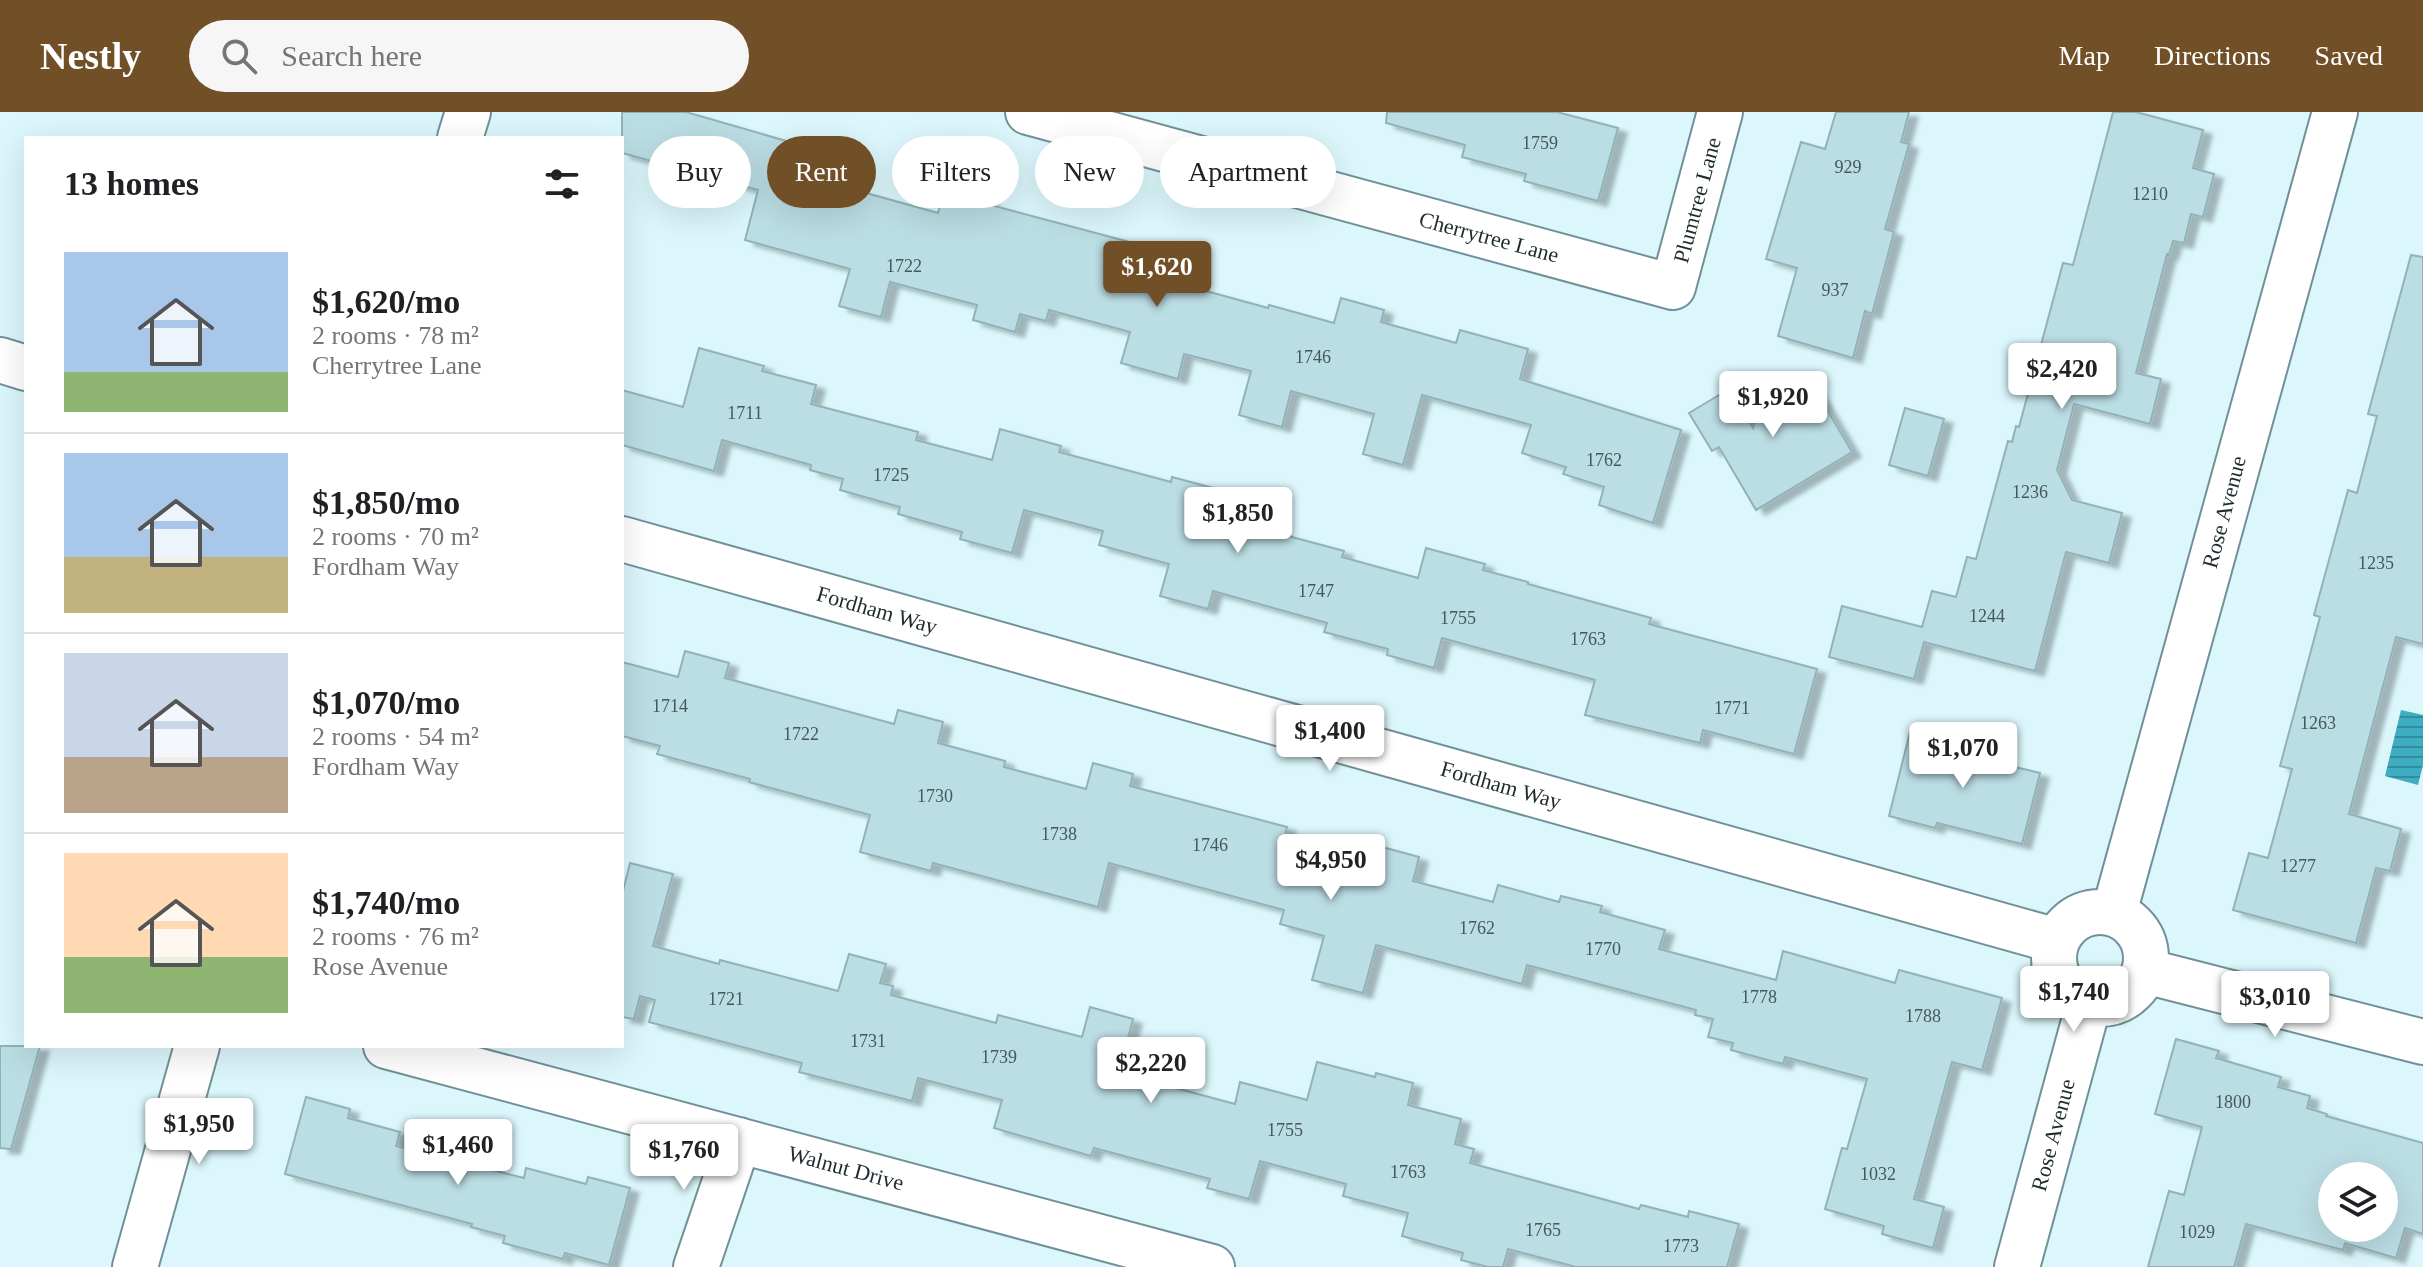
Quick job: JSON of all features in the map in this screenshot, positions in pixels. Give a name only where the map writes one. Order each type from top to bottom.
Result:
[{"type":"street","points":[[461,136],[468,112]]},
{"type":"street","name":"Cherrytree Lane","points":[[1028,112],[1673,287]]},
{"type":"street","name":"Plumtree Lane","points":[[1673,287],[1720,112]]},
{"type":"street","name":"Rose Avenue","points":[[2114,913],[2335,112]]},
{"type":"street","points":[[0,360],[24,367]]},
{"type":"street","name":"Fordham Way","points":[[624,540],[2057,941]]},
{"type":"street","points":[[2096,911],[2114,913],[2129,921],[2141,935],[2147,953],[2145,971],[2137,987],[2123,999],[2106,1004],[2089,1003],[2072,995],[2059,979],[2054,960],[2057,941],[2066,926],[2079,916],[2096,911]]},
{"type":"street","points":[[2145,971],[2423,1042]]},
{"type":"street","name":"Rose Avenue","points":[[2017,1267],[2089,1003]]},
{"type":"street","points":[[135,1267],[196,1048]]},
{"type":"street","name":"Walnut Drive","points":[[394,1048],[1212,1267]]},
{"type":"street","points":[[696,1267],[739,1140]]},
{"type":"water","points":[[2401,710],[2423,715],[2423,765],[2418,785],[2385,776]]},
{"type":"building","points":[[622,112],[686,112],[769,136],[767,208],[876,208],[876,196],[892,200],[892,208],[920,208],[938,213],[939,208],[1002,208],[1152,248],[1153,244],[1197,256],[1188,286],[1268,308],[1269,305],[1334,323],[1341,298],[1384,310],[1381,322],[1456,343],[1460,330],[1528,349],[1520,379],[1681,430],[1653,523],[1599,505],[1604,487],[1563,474],[1566,467],[1522,453],[1531,425],[1422,395],[1403,465],[1363,454],[1374,414],[1291,391],[1282,427],[1239,415],[1251,371],[1184,354],[1178,379],[1121,363],[1130,332],[1049,310],[1046,321],[1020,314],[1015,332],[973,320],[977,305],[890,282],[881,317],[839,306],[850,269],[745,240],[758,190],[751,188],[751,136],[648,136],[648,160],[624,154]]},
{"type":"building","points":[[1387,112],[1557,112],[1618,128],[1598,201],[1524,181],[1526,174],[1462,157],[1465,145],[1386,123]]},
{"type":"building","points":[[1836,112],[1909,112],[1901,142],[1909,144],[1885,229],[1894,232],[1872,314],[1865,311],[1853,358],[1778,336],[1797,268],[1766,259],[1801,142],[1825,149]]},
{"type":"building","points":[[2113,112],[2136,112],[2203,130],[2193,168],[2214,174],[2203,217],[2191,214],[2184,243],[2173,241],[2167,254],[2136,373],[2161,379],[2150,424],[2074,404],[2057,470],[2072,500],[2122,513],[2109,563],[2066,552],[2035,671],[1924,642],[1914,679],[1829,657],[1842,606],[1922,627],[1932,591],[1956,597],[1967,557],[1976,559],[2008,441],[2012,442],[2016,426],[2019,427],[2063,263],[2073,265]]},
{"type":"building","points":[[2411,255],[2423,257],[2423,644],[2396,637],[2349,814],[2401,829],[2390,871],[2376,868],[2356,943],[2233,910],[2249,853],[2268,858],[2292,769],[2280,766],[2320,617],[2314,615],[2348,490],[2357,493],[2377,416],[2368,414]]},
{"type":"building","points":[[699,348],[764,366],[762,371],[816,385],[811,404],[918,432],[916,440],[992,460],[1000,429],[1061,446],[1059,452],[1171,482],[1172,477],[1228,492],[1224,507],[1235,510],[1232,521],[1344,551],[1342,557],[1418,578],[1426,548],[1485,564],[1483,570],[1651,618],[1649,624],[1817,669],[1794,754],[1703,730],[1700,743],[1585,715],[1595,680],[1442,638],[1434,668],[1387,655],[1388,649],[1324,632],[1327,623],[1213,591],[1208,609],[1160,596],[1169,564],[1099,545],[1103,531],[1024,510],[1012,553],[960,539],[962,532],[898,514],[900,507],[840,490],[843,479],[810,470],[811,465],[722,440],[714,471],[624,446],[624,391],[683,407]]},
{"type":"building","points":[[1806,374],[1852,452],[1756,510],[1719,447],[1712,451],[1689,413],[1729,389],[1753,428],[1760,401]]},
{"type":"building","points":[[1905,408],[1944,419],[1928,476],[1889,465]]},
{"type":"building","points":[[685,651],[729,663],[725,678],[894,724],[898,710],[943,722],[938,743],[1005,761],[1004,767],[1086,789],[1093,763],[1133,774],[1130,786],[1287,827],[1281,851],[1368,874],[1375,845],[1419,857],[1413,881],[1493,902],[1498,885],[1559,902],[1561,896],[1602,906],[1600,912],[1665,930],[1659,949],[1776,980],[1783,951],[1895,983],[1899,970],[2002,998],[1982,1070],[1952,1062],[1914,1199],[1944,1207],[1933,1248],[1882,1234],[1884,1226],[1825,1209],[1842,1148],[1847,1149],[1867,1079],[1785,1057],[1783,1064],[1731,1050],[1733,1043],[1708,1037],[1713,1019],[1695,1015],[1696,1010],[1527,965],[1522,984],[1376,945],[1363,993],[1312,980],[1324,936],[1280,924],[1284,910],[1109,863],[1098,907],[933,863],[931,871],[860,852],[870,815],[657,754],[660,746],[624,737],[624,663],[678,677]]},
{"type":"building","points":[[1910,732],[2000,756],[1998,763],[2040,773],[2022,844],[1937,823],[1935,828],[1889,816]]},
{"type":"building","points":[[630,863],[673,874],[653,946],[719,964],[720,960],[838,991],[849,954],[886,964],[880,983],[893,986],[891,995],[996,1023],[998,1015],[1082,1037],[1090,1007],[1133,1019],[1121,1065],[1170,1078],[1168,1086],[1235,1104],[1240,1082],[1307,1100],[1317,1062],[1413,1083],[1408,1105],[1461,1119],[1455,1144],[1474,1149],[1470,1163],[1639,1209],[1641,1205],[1688,1217],[1689,1211],[1739,1224],[1727,1267],[1576,1267],[1508,1249],[1503,1267],[1488,1267],[1461,1260],[1463,1253],[1402,1236],[1408,1213],[1343,1196],[1346,1184],[1260,1161],[1249,1199],[1207,1188],[1210,1179],[1094,1148],[1091,1156],[994,1128],[1002,1100],[918,1078],[912,1101],[799,1072],[802,1063],[649,1022],[655,1000],[640,996],[634,1019],[624,1017],[624,887]]},
{"type":"building","points":[[2176,1039],[2219,1051],[2216,1058],[2281,1077],[2278,1087],[2310,1096],[2307,1108],[2326,1116],[2423,1143],[2423,1234],[2405,1228],[2396,1258],[2345,1243],[2343,1250],[2246,1224],[2234,1267],[2148,1267],[2169,1191],[2184,1195],[2202,1127],[2155,1114]]},
{"type":"building","points":[[0,1046],[39,1048],[11,1149],[0,1148]]},
{"type":"building","points":[[306,1097],[350,1109],[348,1118],[400,1132],[396,1146],[524,1178],[526,1168],[586,1184],[588,1177],[630,1188],[609,1265],[565,1253],[563,1259],[503,1243],[505,1236],[471,1227],[472,1224],[285,1174]]}]
